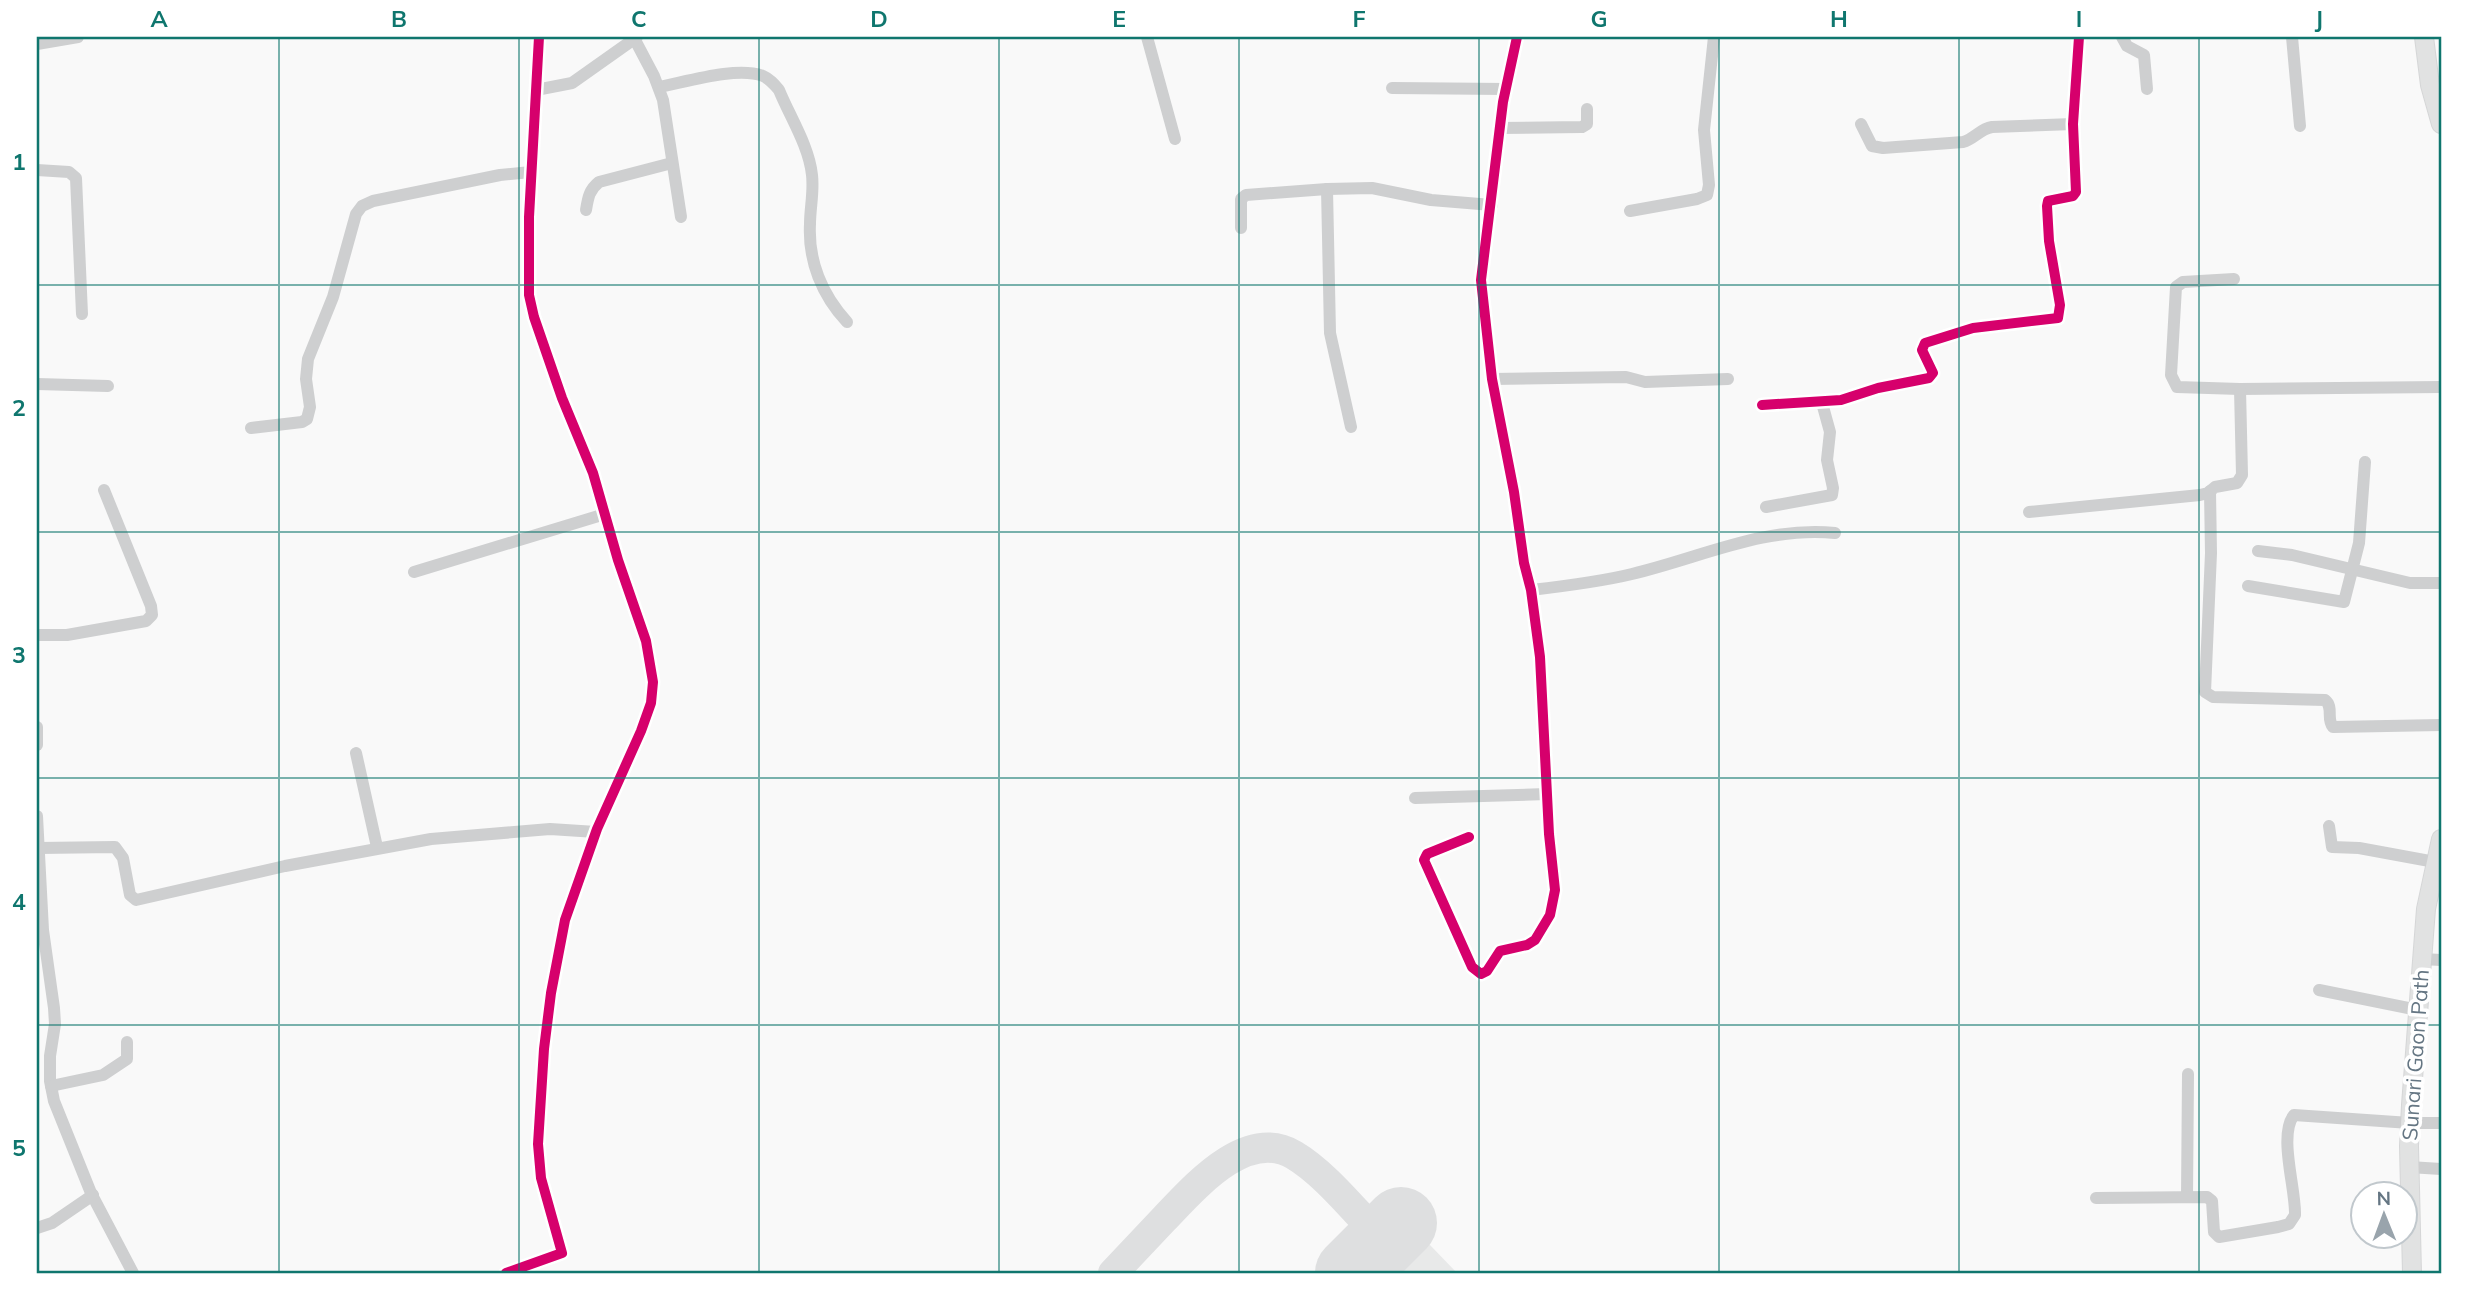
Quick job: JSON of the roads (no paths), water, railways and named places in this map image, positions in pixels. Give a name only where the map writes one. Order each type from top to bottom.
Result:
[{"type":"street","points":[[37,44],[78,37]]},
{"type":"street","points":[[506,1273],[562,1253],[541,1178],[538,1144],[544,1049],[551,993],[565,920],[596,832],[641,731],[651,703],[653,682],[646,641],[618,560],[593,473],[562,398],[534,317],[528,276],[539,37]]},
{"type":"street","points":[[536,90],[572,83],[635,37],[659,87],[681,217]]},
{"type":"street","points":[[1147,37],[1175,139]]},
{"type":"street","points":[[1469,837],[1427,854],[1424,860],[1472,967],[1481,974],[1487,971],[1500,951],[1535,940],[1550,915],[1555,883],[1546,794],[1541,657],[1492,379],[1481,280],[1492,205],[1499,128],[1517,37]]},
{"type":"street","points":[[1630,211],[1707,195],[1709,185],[1703,130],[1714,37]]},
{"type":"street","points":[[1762,405],[1841,400],[1878,388],[1931,377],[1932,371],[1922,350],[1925,343],[1973,328],[2058,318],[2060,305],[2049,241],[2047,203],[2050,200],[2073,196],[2076,192],[2073,124],[2079,37]]},
{"type":"street","points":[[2122,37],[2127,46],[2144,55],[2147,89]]},
{"type":"street","points":[[2292,37],[2300,126]]},
{"type":"street","points":[[2424,37],[2430,85],[2441,124]]},
{"type":"street","points":[[659,87],[740,74],[758,74],[773,82],[779,90],[810,164],[813,186],[810,240],[817,273],[825,293],[847,322]]},
{"type":"street","points":[[1392,88],[1506,89]]},
{"type":"street","points":[[1499,128],[1582,127],[1587,124],[1587,109]]},
{"type":"street","points":[[1861,124],[1872,146],[1883,148],[1963,142],[1985,128],[1992,127],[2073,124]]},
{"type":"street","points":[[586,210],[588,196],[599,182],[672,163]]},
{"type":"street","points":[[37,170],[69,172],[76,178],[82,314]]},
{"type":"street","points":[[251,428],[302,422],[307,419],[310,407],[306,379],[308,359],[333,297],[356,214],[362,206],[373,201],[492,176],[531,172]]},
{"type":"street","points":[[1241,228],[1242,196],[1327,189],[1385,189],[1430,200],[1492,205]]},
{"type":"street","points":[[1327,189],[1330,333],[1351,427]]},
{"type":"street","points":[[2234,279],[2183,282],[2176,287],[2171,375],[2174,384],[2181,388],[2441,387]]},
{"type":"street","points":[[1492,379],[1626,377],[1644,382],[1728,379]]},
{"type":"street","points":[[37,384],[108,386]]},
{"type":"street","points":[[2029,512],[2200,495],[2215,487],[2237,483],[2240,479],[2241,389]]},
{"type":"street","points":[[1766,508],[1832,495],[1827,460],[1830,432],[1822,403]]},
{"type":"street","points":[[2248,586],[2342,603],[2346,599],[2361,526],[2365,462]]},
{"type":"street","points":[[37,635],[67,635],[146,621],[152,615],[151,606],[104,490]]},
{"type":"street","points":[[2210,491],[2211,553],[2205,692],[2213,697],[2325,700],[2330,706],[2330,722],[2333,727],[2441,725]]},
{"type":"street","points":[[414,572],[605,514]]},
{"type":"street","points":[[1531,590],[1634,574],[1732,544],[1779,534],[1813,531],[1835,533]]},
{"type":"street","points":[[2258,551],[2292,555],[2410,583],[2441,583]]},
{"type":"street","points":[[37,727],[37,746]]},
{"type":"street","points":[[356,753],[377,848]]},
{"type":"street","points":[[1415,798],[1546,794]]},
{"type":"street","points":[[37,816],[43,930],[55,1016],[50,1056],[54,1101],[93,1195],[133,1273]]},
{"type":"street","points":[[2329,826],[2332,847],[2359,848],[2435,862]]},
{"type":"street","points":[[39,848],[115,847],[123,858],[130,895],[136,900],[215,880],[377,848],[490,833],[550,829],[596,832]]},
{"type":"street","name":"Sunari Gaon Path","points":[[2412,1273],[2410,1124],[2426,909],[2441,839]]},
{"type":"street","points":[[2422,959],[2441,960]]},
{"type":"street","points":[[2319,990],[2418,1010]]},
{"type":"street","points":[[51,1086],[108,1073],[127,1059],[127,1042]]},
{"type":"street","points":[[2187,1197],[2188,1074]]},
{"type":"street","points":[[2096,1198],[2210,1198],[2213,1204],[2214,1232],[2219,1237],[2278,1227],[2289,1224],[2295,1215],[2289,1144],[2289,1127],[2294,1115],[2441,1124]]},
{"type":"street","points":[[2409,1167],[2441,1169]]},
{"type":"street","points":[[37,1228],[52,1223],[93,1195]]}]
